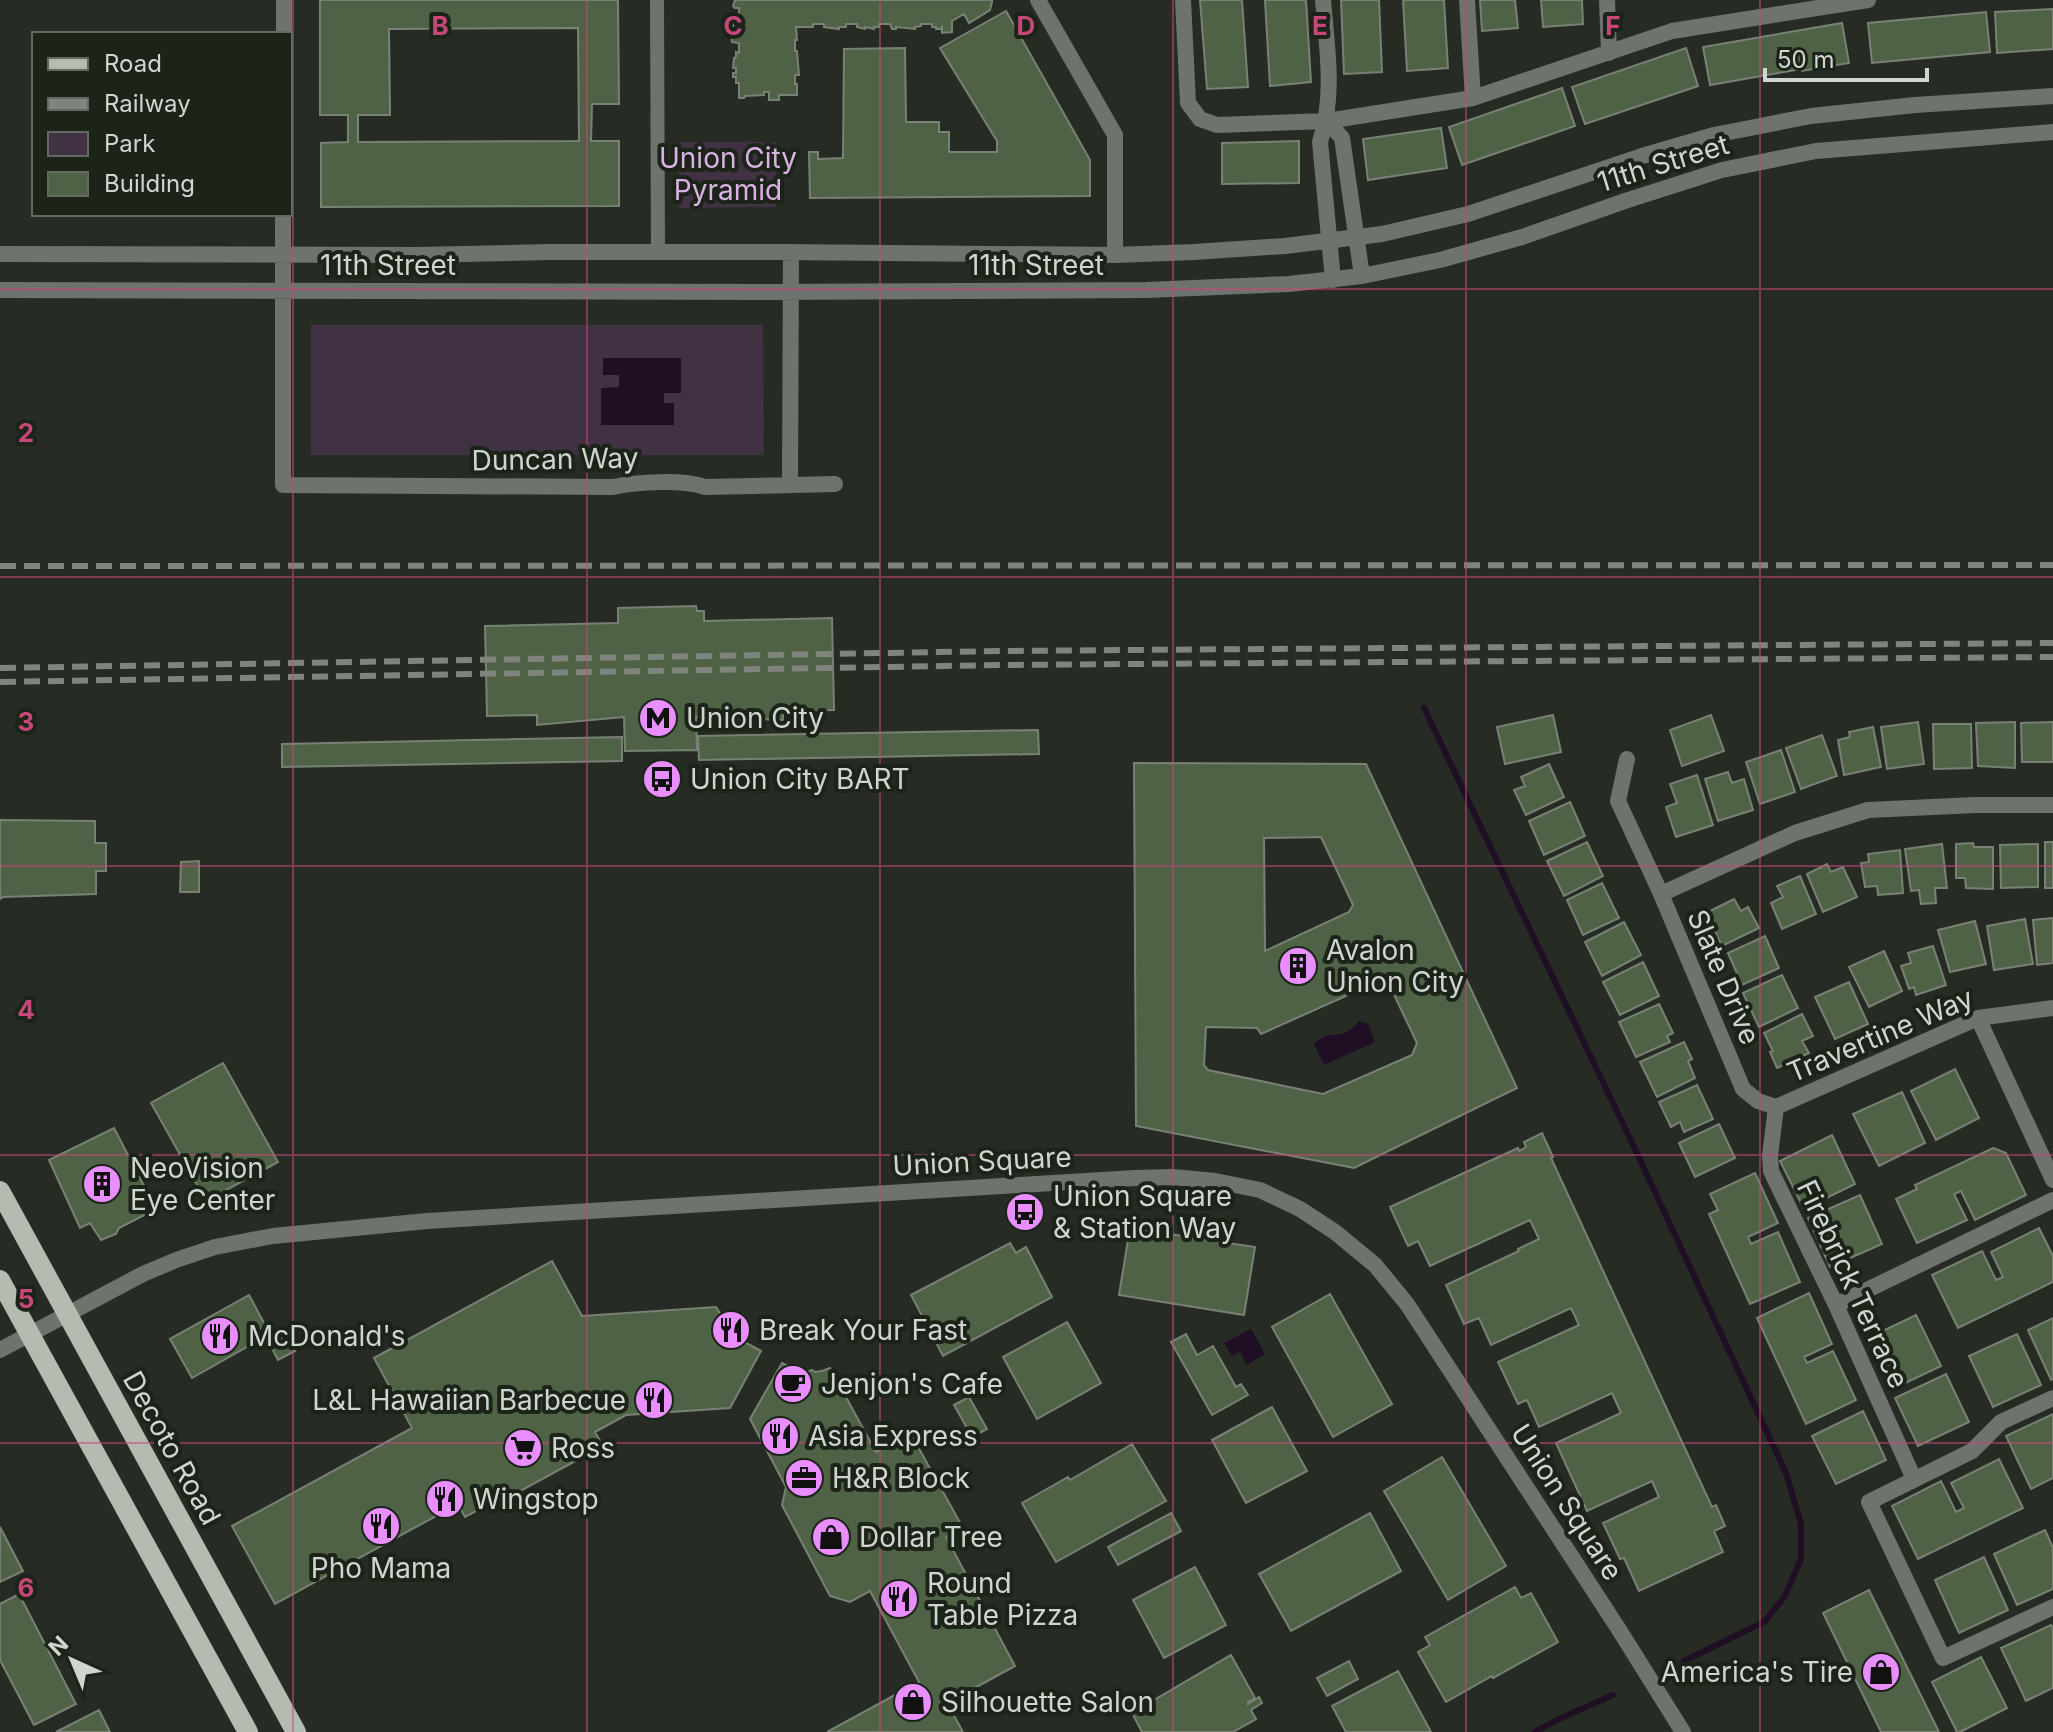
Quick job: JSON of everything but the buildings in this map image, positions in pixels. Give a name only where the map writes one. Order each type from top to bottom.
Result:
[{"type":"main road","name":"Decoto Road","points":[[0,1191],[296,1732]]},
{"type":"main road","points":[[0,1280],[247,1729]]},
{"type":"street","points":[[284,0],[284,32]]},
{"type":"street","points":[[657,0],[658,252]]},
{"type":"street","points":[[1038,0],[1115,135],[1115,255]]},
{"type":"street","points":[[1183,0],[1188,103],[1200,119],[1217,125],[1327,121],[1473,98],[1672,31],[1868,0]]},
{"type":"street","points":[[1323,0],[1329,89],[1327,121],[1320,142],[1333,280]]},
{"type":"street","points":[[1467,0],[1473,98]]},
{"type":"street","points":[[1607,0],[1609,53]]},
{"type":"street","points":[[1741,0],[1743,19]]},
{"type":"street","name":"11th Street","points":[[0,254],[791,252],[1115,255],[1194,252],[1382,234],[1468,214],[1714,135],[1811,116],[2053,96]]},
{"type":"street","points":[[1327,121],[1342,138],[1362,276]]},
{"type":"street","name":"11th Street","points":[[0,290],[1146,290],[1229,288],[1333,280],[1440,260],[1508,241],[1722,170],[1816,151],[2053,132]]},
{"type":"street","points":[[283,216],[283,290]]},
{"type":"street","points":[[791,252],[790,484],[835,484]]},
{"type":"street","name":"Duncan Way","points":[[283,290],[283,485],[613,487],[631,483],[695,483],[705,487],[790,484]]},
{"type":"street","name":"Slate Drive","points":[[1627,759],[1618,801],[1661,894],[1743,1089],[1758,1101],[1776,1107]]},
{"type":"street","points":[[1661,894],[1795,833],[1868,810],[2053,805]]},
{"type":"street","name":"Travertine Way","points":[[1776,1107],[1978,1018],[2053,1008]]},
{"type":"street","points":[[1978,1018],[2053,1180]]},
{"type":"street","name":"Firebrick Terrace","points":[[1776,1107],[1771,1171],[1836,1305],[1914,1479]]},
{"type":"street","name":"Union Square","points":[[0,1350],[143,1274],[176,1260],[215,1247],[273,1236],[427,1221],[1135,1178],[1173,1177],[1215,1181],[1260,1190],[1300,1209],[1335,1232],[1375,1265],[1407,1304],[1683,1732]]},
{"type":"street","points":[[1836,1305],[2053,1200]]},
{"type":"street","points":[[2053,1398],[2001,1422],[1972,1451],[1869,1502],[1943,1658],[2053,1607]]},
{"type":"green space","name":"Union City Pyramid","points":[[679,142],[776,142],[776,207],[679,208]]},
{"type":"green space","points":[[311,325],[763,325],[764,455],[311,455]]},
{"type":"shaded area","points":[[603,358],[681,358],[681,393],[664,393],[664,403],[674,403],[674,425],[601,425],[601,388],[619,387],[619,375],[603,375]]},
{"type":"shaded area","points":[[1359,1021],[1368,1024],[1375,1042],[1324,1065],[1314,1044],[1326,1036],[1348,1031]]},
{"type":"shaded area","points":[[1251,1329],[1265,1354],[1247,1365],[1240,1352],[1232,1356],[1224,1343]]},
{"type":"waterway","points":[[1424,708],[1786,1473],[1801,1524],[1801,1559],[1785,1596],[1764,1622],[1684,1661]]},
{"type":"waterway","points":[[1535,1732],[1613,1695]]},
{"type":"railway","points":[[0,566],[2053,565]]},
{"type":"railway","points":[[0,668],[1002,651],[2053,643]]},
{"type":"railway","points":[[0,682],[1003,665],[2053,657]]},
{"type":"place","name":"Union City","points":[[658,718]]},
{"type":"place","name":"Union City BART","points":[[662,779]]},
{"type":"place","name":"Avalon Union City","points":[[1298,966]]},
{"type":"place","name":"NeoVision Eye Center","points":[[102,1184]]},
{"type":"place","name":"Union Square & Station Way","points":[[1025,1212]]},
{"type":"place","name":"Break Your Fast","points":[[731,1330]]},
{"type":"place","name":"McDonald's","points":[[220,1336]]},
{"type":"place","name":"Jenjon's Cafe","points":[[793,1384]]},
{"type":"place","name":"L&L Hawaiian Barbecue","points":[[654,1400]]},
{"type":"place","name":"Asia Express","points":[[780,1436]]},
{"type":"place","name":"Ross","points":[[523,1448]]},
{"type":"place","name":"H&R Block","points":[[804,1478]]},
{"type":"place","name":"Wingstop","points":[[445,1499]]},
{"type":"place","name":"Pho Mama","points":[[381,1526]]},
{"type":"place","name":"Dollar Tree","points":[[831,1537]]},
{"type":"place","name":"Round Table Pizza","points":[[899,1599]]},
{"type":"place","name":"America's Tire","points":[[1881,1672]]},
{"type":"place","name":"Silhouette Salon","points":[[913,1702]]}]
